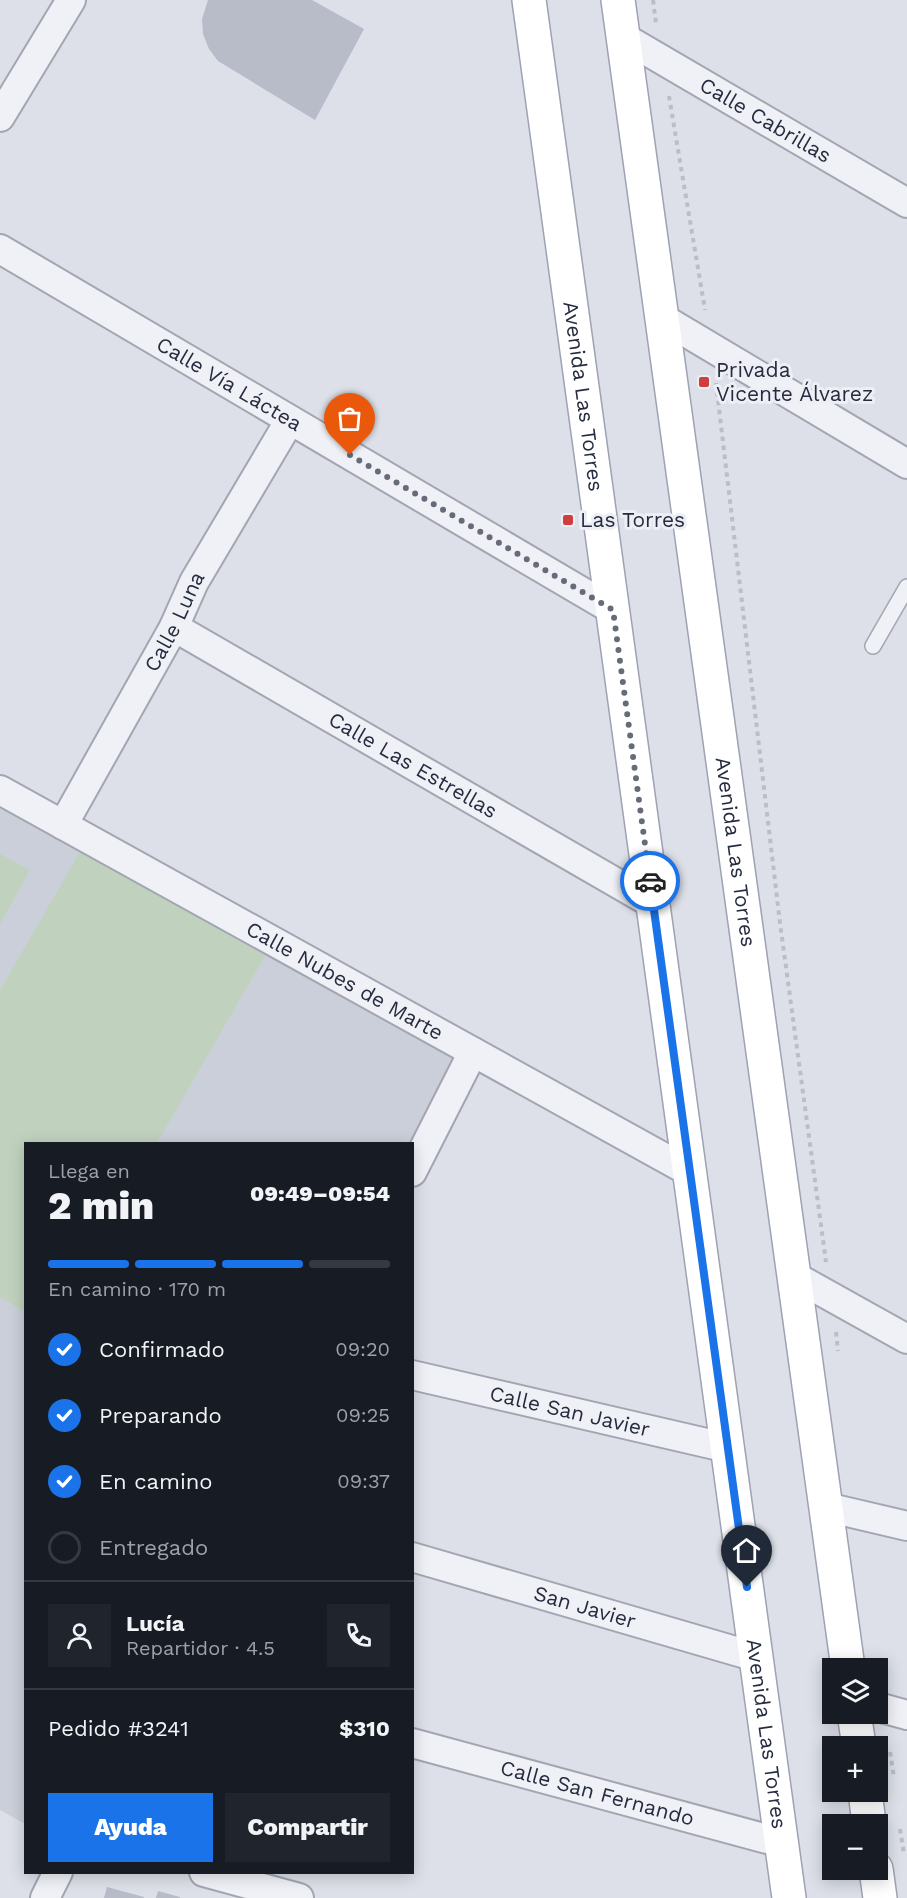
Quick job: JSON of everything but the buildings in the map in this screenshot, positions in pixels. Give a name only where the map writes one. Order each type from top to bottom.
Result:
[{"type":"main road","name":"Avenida Las Torres","points":[[529,0],[789,1898]]},
{"type":"main road","name":"Avenida Las Torres","points":[[618,0],[847,1658]]},
{"type":"main road","points":[[880,1898],[890,1863]]},
{"type":"street","points":[[0,117],[71,0]]},
{"type":"street","name":"Calle Cabrillas","points":[[623,37],[905,197]]},
{"type":"street","name":"Calle Vía Láctea","points":[[0,249],[613,610]]},
{"type":"street","points":[[662,318],[907,464]]},
{"type":"street","name":"Calle Luna","points":[[63,825],[174,627],[194,582],[290,420]]},
{"type":"street","name":"Calle Las Estrellas","points":[[174,627],[653,904]]},
{"type":"street","name":"Calle Nubes de Marte","points":[[0,790],[690,1172]]},
{"type":"street","points":[[414,1168],[473,1052]]},
{"type":"street","points":[[794,1276],[907,1340]]},
{"type":"street","name":"Calle San Javier","points":[[414,1375],[728,1448]]},
{"type":"street","points":[[826,1507],[907,1526]]},
{"type":"street","name":"San Javier","points":[[414,1558],[756,1657]]},
{"type":"street","name":"Calle San Fernando","points":[[414,1744],[782,1843]]},
{"type":"street","points":[[45,1898],[57,1874]]},
{"type":"street","points":[[211,1874],[299,1898]]},
{"type":"lane","points":[[873,646],[907,587]]},
{"type":"path","points":[[653,0],[711,347],[779,911],[839,1354]]},
{"type":"path","points":[[888,1847],[890,1863]]},
{"type":"shaded area","points":[[0,806],[454,1058],[412,1142],[24,1142],[24,1823],[0,1810]]},
{"type":"green space","points":[[81,850],[265,956],[158,1142],[24,1142],[24,1311],[0,1297],[0,990]]},
{"type":"green space","points":[[0,854],[30,870],[0,924]]},
{"type":"way so far","points":[[350,455],[613,610],[650,881]]},
{"type":"place","name":"Privada Vicente Álvarez","points":[[704,382]]},
{"type":"place","name":"Las Torres","points":[[568,520]]},
{"type":"route","points":[[650,881],[747,1587]]}]
